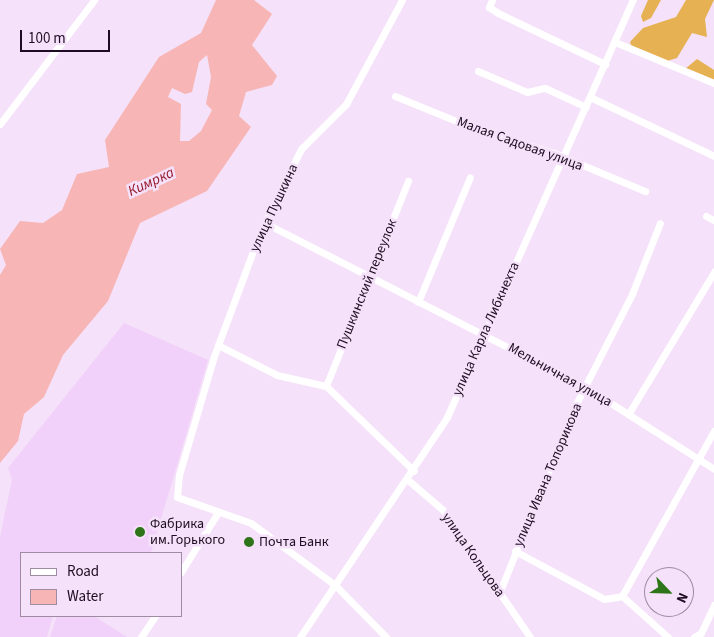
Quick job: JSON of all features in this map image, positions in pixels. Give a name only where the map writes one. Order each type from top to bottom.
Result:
[{"type":"street","points":[[0,124],[94,0]]},
{"type":"street","name":"улица Пушкина","points":[[217,514],[177,497],[179,475],[218,345],[260,232],[267,224],[302,149],[346,104],[402,0]]},
{"type":"street","name":"улица Карла Либкнехта","points":[[300,637],[408,480],[447,417],[561,156],[586,107],[633,0]]},
{"type":"street","points":[[491,4],[605,64]]},
{"type":"street","points":[[615,42],[714,83]]},
{"type":"street","points":[[478,71],[527,92],[545,88],[586,107]]},
{"type":"street","name":"Малая Садовая улица","points":[[395,96],[476,129],[561,156],[646,191]]},
{"type":"street","points":[[590,97],[714,156]]},
{"type":"street","points":[[418,302],[470,178]]},
{"type":"street","name":"Пушкинский переулок","points":[[326,386],[408,182]]},
{"type":"street","points":[[706,216],[714,220]]},
{"type":"street","name":"улица Ивана Топорикова","points":[[500,591],[515,551],[586,388],[632,294],[660,223]]},
{"type":"street","name":"Мельничная улица","points":[[267,224],[586,388],[629,413],[714,469]]},
{"type":"street","points":[[629,413],[714,272]]},
{"type":"street","points":[[218,345],[278,375],[326,386],[414,471]]},
{"type":"street","points":[[622,596],[714,431]]},
{"type":"street","name":"улица Кольцова","points":[[408,480],[443,510],[530,637]]},
{"type":"street","points":[[182,570],[217,514],[251,523],[336,585],[386,637]]},
{"type":"street","points":[[515,551],[604,599],[622,596]]},
{"type":"street","points":[[622,596],[668,637]]},
{"type":"street","points":[[694,637],[701,633],[714,605]]},
{"type":"street","points":[[141,637],[153,617]]},
{"type":"shaded area","points":[[648,0],[661,0],[651,18],[643,22],[641,16]]},
{"type":"shaded area","points":[[686,0],[714,0],[705,19],[707,37],[692,33],[677,58],[667,61],[632,48],[630,42],[643,28],[676,17]]},
{"type":"shaded area","points":[[697,59],[714,70],[714,81],[685,69]]},
{"type":"shaded area","points":[[124,323],[208,360],[151,552],[20,552],[20,617],[53,617],[47,637],[0,637],[0,537],[12,480],[8,468]]},
{"type":"shaded area","points":[[57,617],[96,617],[127,637],[50,637]]},
{"type":"water","name":"Кимрка","points":[[216,0],[254,0],[272,14],[252,45],[277,76],[272,85],[246,92],[239,116],[251,127],[207,191],[140,223],[108,301],[63,355],[44,397],[24,414],[18,441],[0,463],[0,275],[6,265],[0,249],[20,221],[43,223],[62,210],[77,174],[109,167],[105,140],[159,57],[201,33]],"holes":[[[207,55],[211,77],[206,104],[212,110],[201,131],[189,141],[180,141],[181,104],[168,97],[172,88],[185,94],[192,92],[199,62]]]},
{"type":"place","name":"Фабрика им.Горького","points":[[140,532]]},
{"type":"place","name":"Почта Банк","points":[[249,542]]}]
